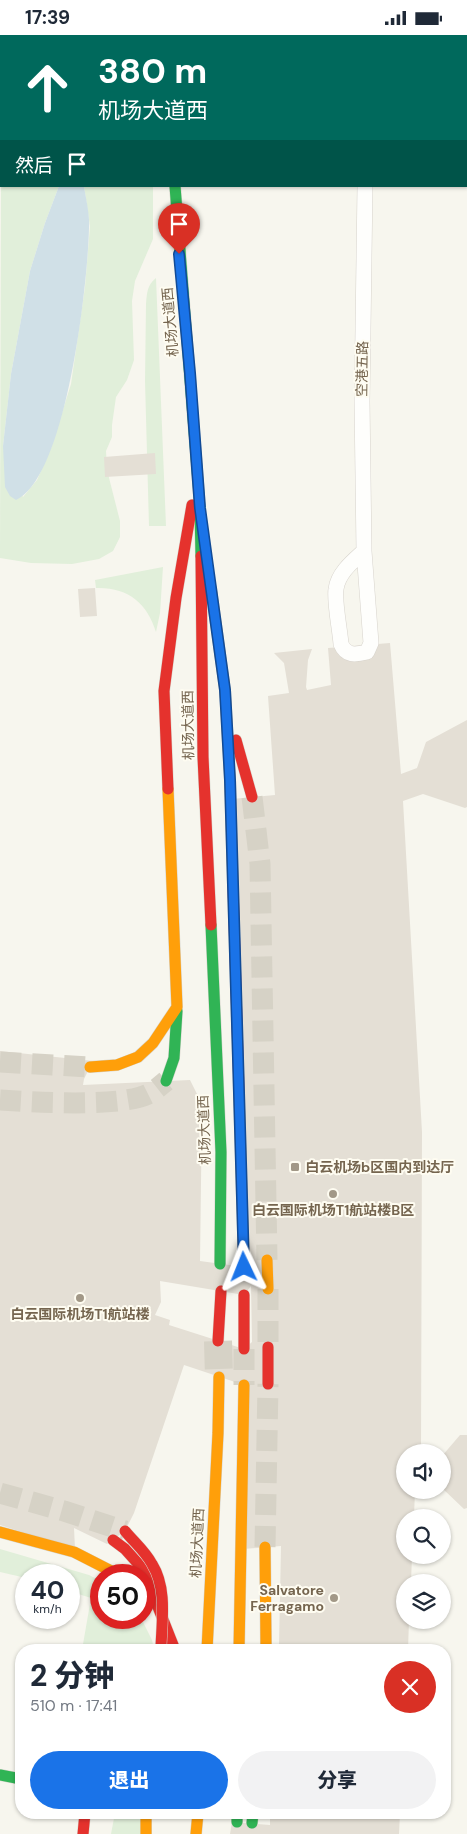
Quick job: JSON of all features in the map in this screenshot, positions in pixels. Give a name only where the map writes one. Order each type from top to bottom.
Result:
[{"type":"main road","name":"机场大道西","points":[[174,187],[200,508],[203,757],[220,1151],[220,1264]]},
{"type":"main road","points":[[166,1081],[174,1058],[177,1007],[170,880],[164,691],[178,578],[198,472]]},
{"type":"main road","points":[[200,508],[225,690],[234,734],[252,797]]},
{"type":"main road","points":[[225,690],[230,780],[244,1267]]},
{"type":"main road","points":[[90,1067],[117,1065],[141,1056],[156,1041],[177,1007]]},
{"type":"main road","points":[[267,1260],[268,1289]]},
{"type":"main road","points":[[218,1341],[221,1291]]},
{"type":"main road","points":[[244,1295],[244,1349]]},
{"type":"main road","points":[[268,1347],[268,1384]]},
{"type":"main road","name":"机场大道西","points":[[207,1644],[219,1377]]},
{"type":"main road","points":[[239,1644],[244,1385]]},
{"type":"main road","points":[[0,1531],[74,1552],[97,1564]]},
{"type":"main road","points":[[125,1531],[144,1552],[155,1569],[161,1586],[161,1644]]},
{"type":"main road","points":[[113,1540],[125,1549],[143,1569],[173,1644]]},
{"type":"main road","points":[[0,1542],[50,1554],[90,1567]]},
{"type":"main road","points":[[265,1547],[266,1644]]},
{"type":"main road","points":[[155,1616],[171,1644]]},
{"type":"main road","points":[[155,1627],[160,1644]]},
{"type":"main road","points":[[0,1775],[15,1778]]},
{"type":"main road","points":[[83,1834],[84,1819]]},
{"type":"main road","points":[[146,1819],[146,1834]]},
{"type":"main road","points":[[196,1833],[197,1819]]},
{"type":"street","name":"空港五路","points":[[364,551],[347,568],[340,578],[336,589],[341,644],[343,649],[349,654],[367,652],[371,643],[364,551],[362,401],[365,187]]},
{"type":"green space","points":[[1,187],[59,187],[30,271],[11,374],[3,446],[23,497],[37,480],[51,448],[71,384],[85,287],[90,226],[84,187],[153,187],[153,239],[135,281],[132,301],[134,360],[127,380],[116,397],[112,437],[106,451],[107,470],[120,521],[120,537],[113,551],[99,559],[72,564],[31,563],[0,558]]},
{"type":"green space","points":[[156,278],[166,526],[149,526],[145,381],[146,304],[149,286]]},
{"type":"green space","points":[[163,567],[160,613],[156,632],[147,613],[135,599],[118,590],[96,588],[95,580]]},
{"type":"green space","points":[[0,1549],[51,1564],[15,1564],[15,1575],[0,1572]]},
{"type":"green space","points":[[80,1572],[90,1576],[90,1598],[80,1594]]},
{"type":"green space","points":[[90,1604],[90,1629],[146,1629],[153,1644],[83,1644]]},
{"type":"green space","points":[[114,1819],[148,1819],[147,1834],[111,1834]]},
{"type":"shaded area","points":[[59,187],[84,187],[89,223],[88,254],[79,331],[71,375],[61,418],[49,455],[34,484],[16,500],[10,496],[5,487],[3,446],[11,374],[30,271]]},
{"type":"building","points":[[155,453],[156,474],[105,477],[104,457]]},
{"type":"building","points":[[95,588],[97,616],[80,617],[78,589]]},
{"type":"building","name":"白云国际机场T1航站楼B区","points":[[390,643],[401,774],[417,768],[426,742],[467,720],[467,807],[465,808],[423,794],[403,801],[422,1132],[421,1444],[396,1444],[396,1499],[415,1499],[414,1509],[396,1509],[396,1564],[412,1564],[411,1574],[396,1574],[396,1629],[409,1629],[408,1644],[279,1644],[281,1546],[243,1549],[244,1385],[184,1365],[134,1513],[125,1531],[107,1544],[74,1528],[75,1549],[0,1525],[0,1051],[93,1061],[83,1085],[190,1080],[202,1104],[200,1261],[244,1267],[232,799],[275,795],[268,696],[289,693],[284,663],[274,653],[312,649],[308,660],[307,690],[331,685],[328,648]],"holes":[[[160,1281],[244,1295],[251,1286],[252,1342],[244,1349],[169,1325],[170,1320],[155,1315],[161,1302]]]},
{"type":"building","points":[[460,1435],[467,1435],[467,1508],[464,1509],[451,1497],[451,1446]]},
{"type":"building","points":[[270,1819],[400,1819],[399,1834],[230,1834],[232,1822],[270,1825]]},
{"type":"tunnel","points":[[252,797],[260,864],[267,1260]]},
{"type":"tunnel","points":[[0,1062],[90,1067]]},
{"type":"tunnel","points":[[0,1100],[78,1103],[121,1101],[138,1098],[150,1093],[166,1081]]},
{"type":"tunnel","points":[[268,1289],[268,1347]]},
{"type":"tunnel","points":[[218,1341],[219,1377]]},
{"type":"tunnel","points":[[244,1349],[244,1385]]},
{"type":"tunnel","points":[[265,1547],[268,1384]]},
{"type":"tunnel","points":[[0,1493],[125,1531]]},
{"type":"traffic: fast","points":[[175,187],[200,508],[201,556]]},
{"type":"traffic: fast","points":[[211,925],[221,1152],[220,1264]]},
{"type":"traffic: fast","points":[[166,1081],[174,1058],[177,1011]]},
{"type":"traffic: fast","points":[[0,1775],[15,1778]]},
{"type":"traffic: fast","points":[[252,1819],[252,1823]]},
{"type":"traffic: slow","points":[[211,588],[225,690],[233,885]]},
{"type":"traffic: slow","points":[[90,1067],[117,1065],[138,1057],[153,1043],[177,1007],[168,789]]},
{"type":"traffic: slow","points":[[239,1091],[244,1267]]},
{"type":"traffic: slow","points":[[267,1260],[268,1289]]},
{"type":"traffic: slow","points":[[207,1644],[219,1377]]},
{"type":"traffic: slow","points":[[239,1644],[244,1385]]},
{"type":"traffic: slow","points":[[0,1532],[74,1552],[97,1564]]},
{"type":"traffic: slow","points":[[265,1547],[266,1644]]},
{"type":"traffic: slow","points":[[146,1819],[146,1834]]},
{"type":"traffic: slow","points":[[196,1834],[197,1819]]},
{"type":"traffic: jam","points":[[168,789],[164,691],[176,598],[192,505]]},
{"type":"traffic: jam","points":[[201,556],[203,757],[211,925]]},
{"type":"traffic: jam","points":[[236,740],[252,797]]},
{"type":"traffic: jam","points":[[233,885],[239,1091]]},
{"type":"traffic: jam","points":[[218,1341],[221,1291]]},
{"type":"traffic: jam","points":[[244,1295],[244,1349]]},
{"type":"traffic: jam","points":[[268,1347],[268,1384]]},
{"type":"traffic: jam","points":[[125,1531],[143,1551],[157,1573],[162,1594],[161,1644]]},
{"type":"traffic: jam","points":[[113,1540],[125,1549],[143,1569],[173,1644]]},
{"type":"traffic: jam","points":[[83,1834],[84,1819]]},
{"type":"place","name":"白云机场b区国内到达厅","points":[[295,1167]]},
{"type":"place","name":"白云国际机场T1航站楼B区","points":[[333,1194]]},
{"type":"place","name":"白云国际机场T1航站楼","points":[[80,1298]]},
{"type":"place","name":"Salvatore Ferragamo","points":[[334,1598]]},
{"type":"route","points":[[179,254],[200,508],[225,690],[230,780],[244,1267]]}]
